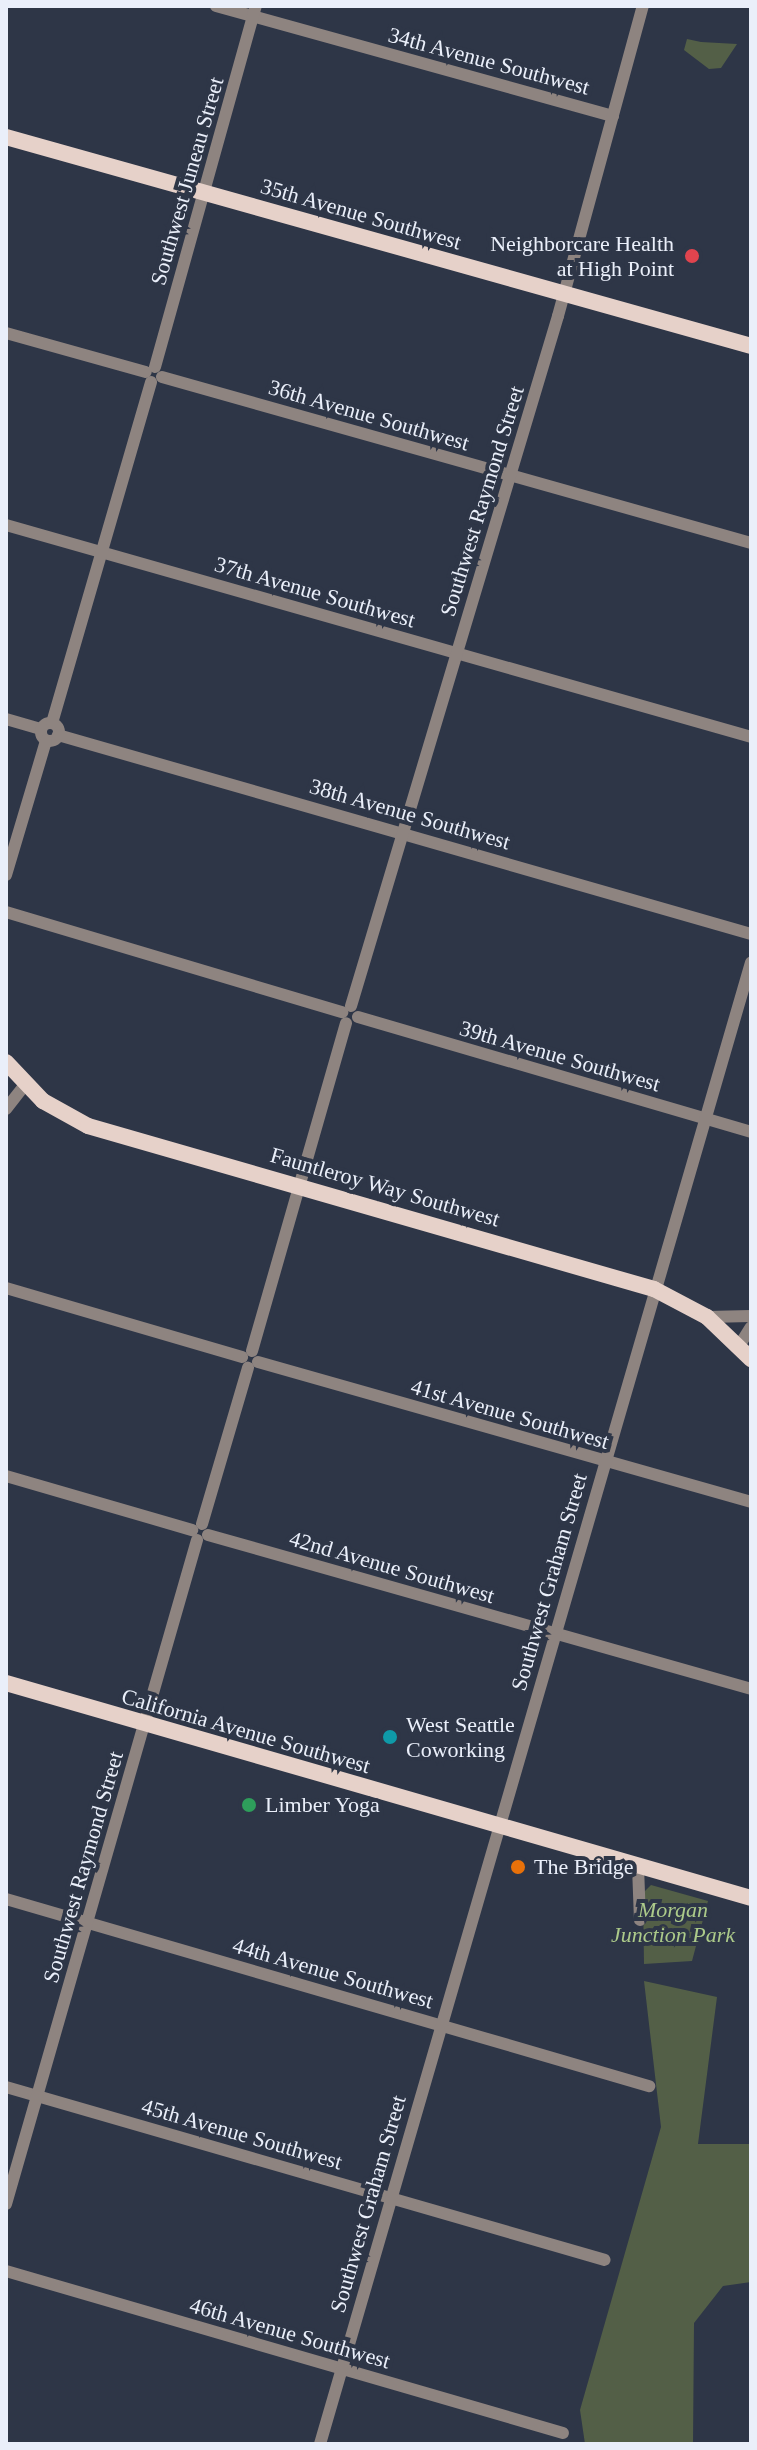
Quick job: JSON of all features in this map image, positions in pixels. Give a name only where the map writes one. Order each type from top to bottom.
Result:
[{"type":"main road","name":"35th Avenue Southwest","points":[[6,137],[751,346]]},
{"type":"main road","name":"Fauntleroy Way Southwest","points":[[6,1062],[25,1085],[64,1115],[88,1126],[654,1289],[707,1317],[751,1359]]},
{"type":"main road","name":"California Avenue Southwest","points":[[6,1683],[751,1898]]},
{"type":"street","name":"34th Avenue Southwest","points":[[216,6],[255,11],[613,116]]},
{"type":"street","name":"Southwest Raymond Street","points":[[6,2204],[349,1014],[564,295],[643,6]]},
{"type":"street","name":"Southwest Juneau Street","points":[[6,875],[153,375],[255,11]]},
{"type":"street","name":"36th Avenue Southwest","points":[[6,333],[751,543]]},
{"type":"street","name":"37th Avenue Southwest","points":[[6,525],[751,737]]},
{"type":"street","name":"38th Avenue Southwest","points":[[6,719],[751,935]]},
{"type":"street","name":"39th Avenue Southwest","points":[[6,912],[751,1132]]},
{"type":"street","name":"Southwest Graham Street","points":[[320,2444],[751,962]]},
{"type":"street","points":[[6,1109],[25,1085]]},
{"type":"street","name":"41st Avenue Southwest","points":[[6,1288],[751,1502]]},
{"type":"street","points":[[707,1317],[751,1316]]},
{"type":"street","points":[[739,1346],[751,1327]]},
{"type":"street","name":"42nd Avenue Southwest","points":[[6,1476],[751,1689]]},
{"type":"street","points":[[638,1866],[640,1920]]},
{"type":"street","name":"44th Avenue Southwest","points":[[6,1899],[649,2086]]},
{"type":"street","name":"45th Avenue Southwest","points":[[6,2087],[605,2260]]},
{"type":"street","name":"46th Avenue Southwest","points":[[6,2271],[563,2433]]},
{"type":"green space","points":[[687,39],[737,44],[721,68],[709,69],[684,50]]},
{"type":"green space","name":"Morgan Junction Park","points":[[651,1885],[708,1901],[692,1961],[644,1964],[643,1893]]},
{"type":"green space","points":[[644,1981],[717,1997],[698,2144],[751,2144],[751,2282],[723,2286],[694,2323],[693,2444],[585,2444],[580,2410],[661,2127]]},
{"type":"place","name":"Neighborcare Health at High Point","points":[[692,256]]},
{"type":"place","name":"West Seattle Coworking","points":[[390,1737]]},
{"type":"place","name":"Limber Yoga","points":[[249,1805]]},
{"type":"place","name":"The Bridge","points":[[518,1867]]}]
